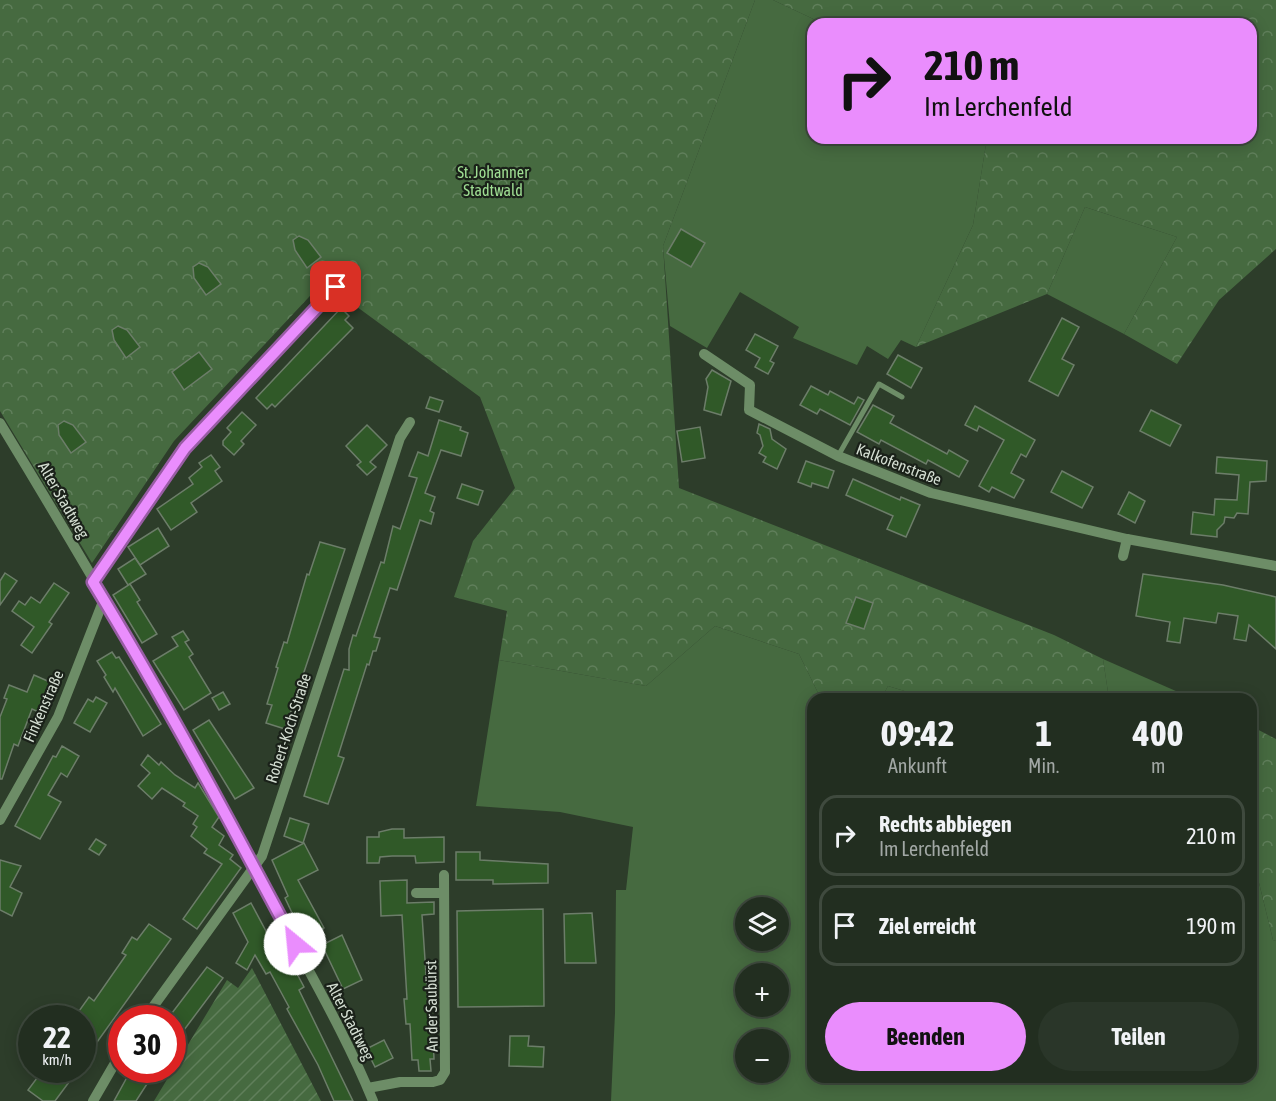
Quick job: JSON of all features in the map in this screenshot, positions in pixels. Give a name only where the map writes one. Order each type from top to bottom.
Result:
[{"type":"street","points":[[93,582],[185,448],[336,287]]},
{"type":"street","name":"Kalkofenstraße","points":[[704,354],[750,385],[749,410],[838,456],[939,496],[1126,539],[1276,566]]},
{"type":"street","name":"Robert-Koch-Straße","points":[[155,1005],[256,868],[400,438],[410,422]]},
{"type":"street","name":"Alter Stadtweg","points":[[0,423],[104,599],[256,868],[373,1101]]},
{"type":"street","points":[[1123,556],[1126,539]]},
{"type":"street","name":"Finkenstraße","points":[[0,820],[58,717],[104,599]]},
{"type":"street","name":"An der Saubürst","points":[[368,1088],[400,1082],[433,1082],[440,1080],[445,1072],[444,875]]},
{"type":"street","points":[[416,893],[444,893]]},
{"type":"street","points":[[93,1101],[108,1076]]},
{"type":"lane","points":[[838,456],[879,384],[902,397]]},
{"type":"green space","name":"St. Johanner Stadtwald","points":[[0,0],[755,0],[663,246],[679,488],[1054,635],[1103,659],[1108,693],[911,693],[888,686],[884,693],[818,693],[799,654],[715,626],[646,686],[499,660],[507,611],[454,597],[473,541],[515,488],[480,397],[323,282],[174,441],[92,563],[0,411]]},
{"type":"green space","points":[[755,0],[773,0],[811,18],[807,18],[807,144],[986,144],[973,225],[916,347],[901,340],[888,359],[867,346],[857,365],[793,338],[799,327],[740,292],[707,348],[670,326],[663,246]]},
{"type":"green space","points":[[773,0],[1276,0],[1276,249],[1219,300],[1177,364],[1124,334],[1177,237],[1085,207],[1047,294],[916,347],[973,225],[986,144],[1257,144],[1257,18],[811,18]]},
{"type":"green space","points":[[1085,207],[1177,237],[1124,334],[1047,294]]},
{"type":"green space","points":[[715,626],[799,654],[818,693],[807,693],[807,1083],[1257,1083],[1257,875],[1273,940],[1276,941],[1276,1101],[611,1101],[615,1013],[616,890],[626,890],[633,827],[560,812],[476,806],[499,660],[646,686]]},
{"type":"green space","points":[[1103,659],[1180,693],[1108,693]]},
{"type":"green space","points":[[888,686],[911,693],[884,693]]},
{"type":"green space","points":[[1257,729],[1276,739],[1276,941],[1273,940],[1257,875]]},
{"type":"green space","points":[[252,968],[321,1101],[154,1101],[165,1083],[186,1083],[186,1048],[227,980],[238,988]]},
{"type":"building","points":[[681,229],[705,243],[691,267],[667,253]]},
{"type":"building","points":[[299,236],[308,240],[321,257],[307,268],[295,250],[293,240]]},
{"type":"building","points":[[199,263],[208,267],[221,284],[206,295],[194,278],[193,267]]},
{"type":"building","points":[[341,308],[349,316],[345,320],[353,328],[275,407],[272,404],[267,409],[256,398]]},
{"type":"building","points":[[1062,318],[1079,327],[1062,359],[1074,365],[1058,396],[1029,381]]},
{"type":"building","points":[[118,326],[127,330],[140,347],[126,358],[114,340],[112,330]]},
{"type":"building","points":[[755,334],[778,346],[770,361],[774,363],[768,374],[755,367],[760,358],[746,350]]},
{"type":"building","points":[[199,352],[212,369],[184,390],[172,372]]},
{"type":"building","points":[[898,355],[922,368],[911,388],[887,374]]},
{"type":"building","points":[[712,370],[731,381],[721,415],[704,410],[708,387],[706,379]]},
{"type":"building","points":[[811,386],[828,395],[830,391],[854,404],[858,397],[864,400],[850,425],[820,409],[817,414],[800,405]]},
{"type":"building","points":[[430,397],[443,401],[439,412],[426,408]]},
{"type":"building","points":[[873,405],[894,416],[890,423],[947,454],[949,450],[968,461],[959,477],[928,460],[926,464],[881,440],[879,444],[857,432]]},
{"type":"building","points":[[975,406],[1035,440],[1026,457],[1021,454],[1011,473],[1024,480],[1014,498],[992,487],[989,492],[979,486],[1004,440],[979,426],[977,431],[965,425]]},
{"type":"building","points":[[1151,410],[1181,425],[1170,446],[1140,431]]},
{"type":"building","points":[[242,412],[256,425],[241,441],[244,444],[234,455],[223,445],[223,441],[231,432],[227,428]]},
{"type":"building","points":[[439,420],[461,427],[460,430],[468,433],[461,456],[441,450],[425,493],[435,497],[430,511],[434,513],[431,524],[420,520],[397,590],[390,588],[374,637],[380,638],[369,665],[367,664],[338,756],[344,758],[328,804],[304,796],[344,669],[349,670],[349,649],[353,635],[356,636],[381,562],[384,563],[393,526],[400,529],[417,478],[409,476],[418,452],[428,456]]},
{"type":"building","points":[[64,421],[73,425],[86,442],[71,453],[59,435],[58,425]]},
{"type":"building","points":[[759,424],[770,429],[772,439],[786,449],[777,469],[763,462],[766,457],[759,453],[763,446],[760,435],[757,433]]},
{"type":"building","points":[[367,425],[387,445],[370,462],[376,467],[367,475],[357,465],[361,462],[346,446]]},
{"type":"building","points":[[700,427],[705,458],[682,462],[677,431]]},
{"type":"building","points":[[211,455],[220,467],[215,471],[222,481],[191,503],[197,512],[171,530],[157,509],[193,484],[189,478],[202,467],[199,463]]},
{"type":"building","points":[[1217,457],[1267,461],[1266,481],[1250,482],[1248,514],[1237,513],[1234,518],[1225,517],[1224,523],[1217,530],[1217,537],[1191,534],[1193,512],[1214,515],[1215,499],[1237,500],[1239,475],[1216,473]]},
{"type":"building","points":[[806,461],[834,471],[828,488],[812,483],[811,487],[798,482]]},
{"type":"building","points":[[1062,471],[1093,487],[1082,508],[1051,492]]},
{"type":"building","points":[[853,479],[900,500],[901,497],[920,505],[906,537],[887,529],[893,516],[846,495]]},
{"type":"building","points":[[462,484],[483,491],[478,505],[457,498]]},
{"type":"building","points":[[1129,492],[1145,501],[1135,523],[1118,514]]},
{"type":"building","points":[[158,528],[169,546],[140,565],[128,547]]},
{"type":"building","points":[[320,542],[345,549],[285,729],[266,723],[272,705],[267,704],[284,642],[287,643],[307,574],[309,575]]},
{"type":"building","points":[[135,558],[146,574],[128,585],[118,569]]},
{"type":"building","points":[[5,573],[17,581],[0,605],[0,581]]},
{"type":"building","points":[[1143,574],[1223,585],[1276,597],[1276,649],[1249,625],[1246,641],[1234,639],[1238,616],[1218,613],[1216,623],[1184,618],[1180,643],[1167,641],[1170,622],[1136,616]]},
{"type":"building","points":[[54,583],[69,593],[49,622],[52,624],[32,653],[21,645],[34,627],[12,611],[19,601],[25,605],[31,597],[40,603]]},
{"type":"building","points":[[130,584],[140,600],[137,602],[157,634],[142,643],[113,595]]},
{"type":"building","points":[[856,597],[873,603],[864,629],[846,623]]},
{"type":"building","points":[[183,631],[189,640],[185,642],[193,654],[189,657],[211,693],[184,710],[153,661],[178,646],[172,637]]},
{"type":"building","points":[[112,652],[116,658],[119,657],[161,724],[143,736],[115,688],[113,692],[97,661]]},
{"type":"building","points":[[34,675],[52,683],[41,713],[32,709],[18,746],[14,744],[2,779],[0,779],[0,717],[7,699],[4,698],[9,685],[27,692]]},
{"type":"building","points":[[223,692],[230,704],[219,710],[212,698]]},
{"type":"building","points":[[96,697],[107,703],[90,732],[74,723],[88,699],[93,702]]},
{"type":"building","points":[[209,720],[254,788],[235,799],[193,730]]},
{"type":"building","points":[[62,746],[79,756],[67,777],[61,773],[48,795],[61,802],[40,839],[15,826],[53,756],[56,757]]},
{"type":"building","points":[[148,755],[159,765],[161,762],[175,775],[195,788],[198,783],[219,817],[212,827],[224,836],[219,845],[233,855],[230,859],[241,868],[197,929],[183,919],[222,864],[204,853],[207,849],[191,836],[197,827],[193,824],[198,816],[183,806],[185,803],[162,788],[152,799],[138,786],[150,773],[141,765]]},
{"type":"building","points":[[290,818],[309,824],[303,843],[284,836]]},
{"type":"building","points":[[404,829],[404,838],[444,837],[444,862],[416,863],[415,856],[392,856],[380,857],[379,863],[367,863],[367,837],[379,837],[379,832]]},
{"type":"building","points":[[96,839],[106,845],[99,855],[89,849]]},
{"type":"building","points":[[304,843],[318,870],[298,880],[324,928],[304,938],[285,898],[288,896],[272,860]]},
{"type":"building","points":[[456,852],[480,852],[480,860],[548,864],[548,883],[493,884],[493,880],[456,880]]},
{"type":"building","points":[[0,860],[21,866],[10,887],[22,893],[12,916],[0,910]]},
{"type":"building","points":[[407,880],[407,903],[434,902],[434,914],[422,915],[430,1034],[433,1034],[434,1059],[430,1059],[431,1071],[419,1071],[418,1060],[412,1060],[410,1024],[406,1024],[404,999],[407,999],[402,915],[381,916],[380,881]]},
{"type":"building","points":[[251,903],[275,948],[277,947],[291,972],[295,970],[304,987],[299,990],[353,1101],[334,1101],[270,972],[266,974],[255,955],[247,970],[236,963],[248,942],[233,913]]},
{"type":"building","points":[[543,909],[544,1006],[458,1007],[457,911]]},
{"type":"building","points":[[592,913],[596,963],[565,963],[564,914]]},
{"type":"building","points":[[149,924],[171,939],[124,1005],[108,1005],[108,1027],[96,1043],[96,1005],[83,1005],[89,997],[94,1001],[126,955],[122,953],[132,937],[137,940]]},
{"type":"building","points":[[342,935],[362,980],[343,989],[322,945]]},
{"type":"building","points":[[207,967],[223,978],[186,1027],[186,1005],[178,1005]]},
{"type":"building","points":[[510,1036],[529,1036],[528,1046],[544,1047],[543,1067],[509,1066]]},
{"type":"building","points":[[384,1040],[393,1058],[375,1067],[366,1049]]},
{"type":"building","points":[[33,1083],[68,1083],[55,1101],[43,1101],[28,1090]]},
{"type":"building","points":[[124,1083],[148,1083],[136,1101],[114,1101]]},
{"type":"route","points":[[295,944],[250,856],[172,716],[93,582],[185,448],[336,287]]}]
